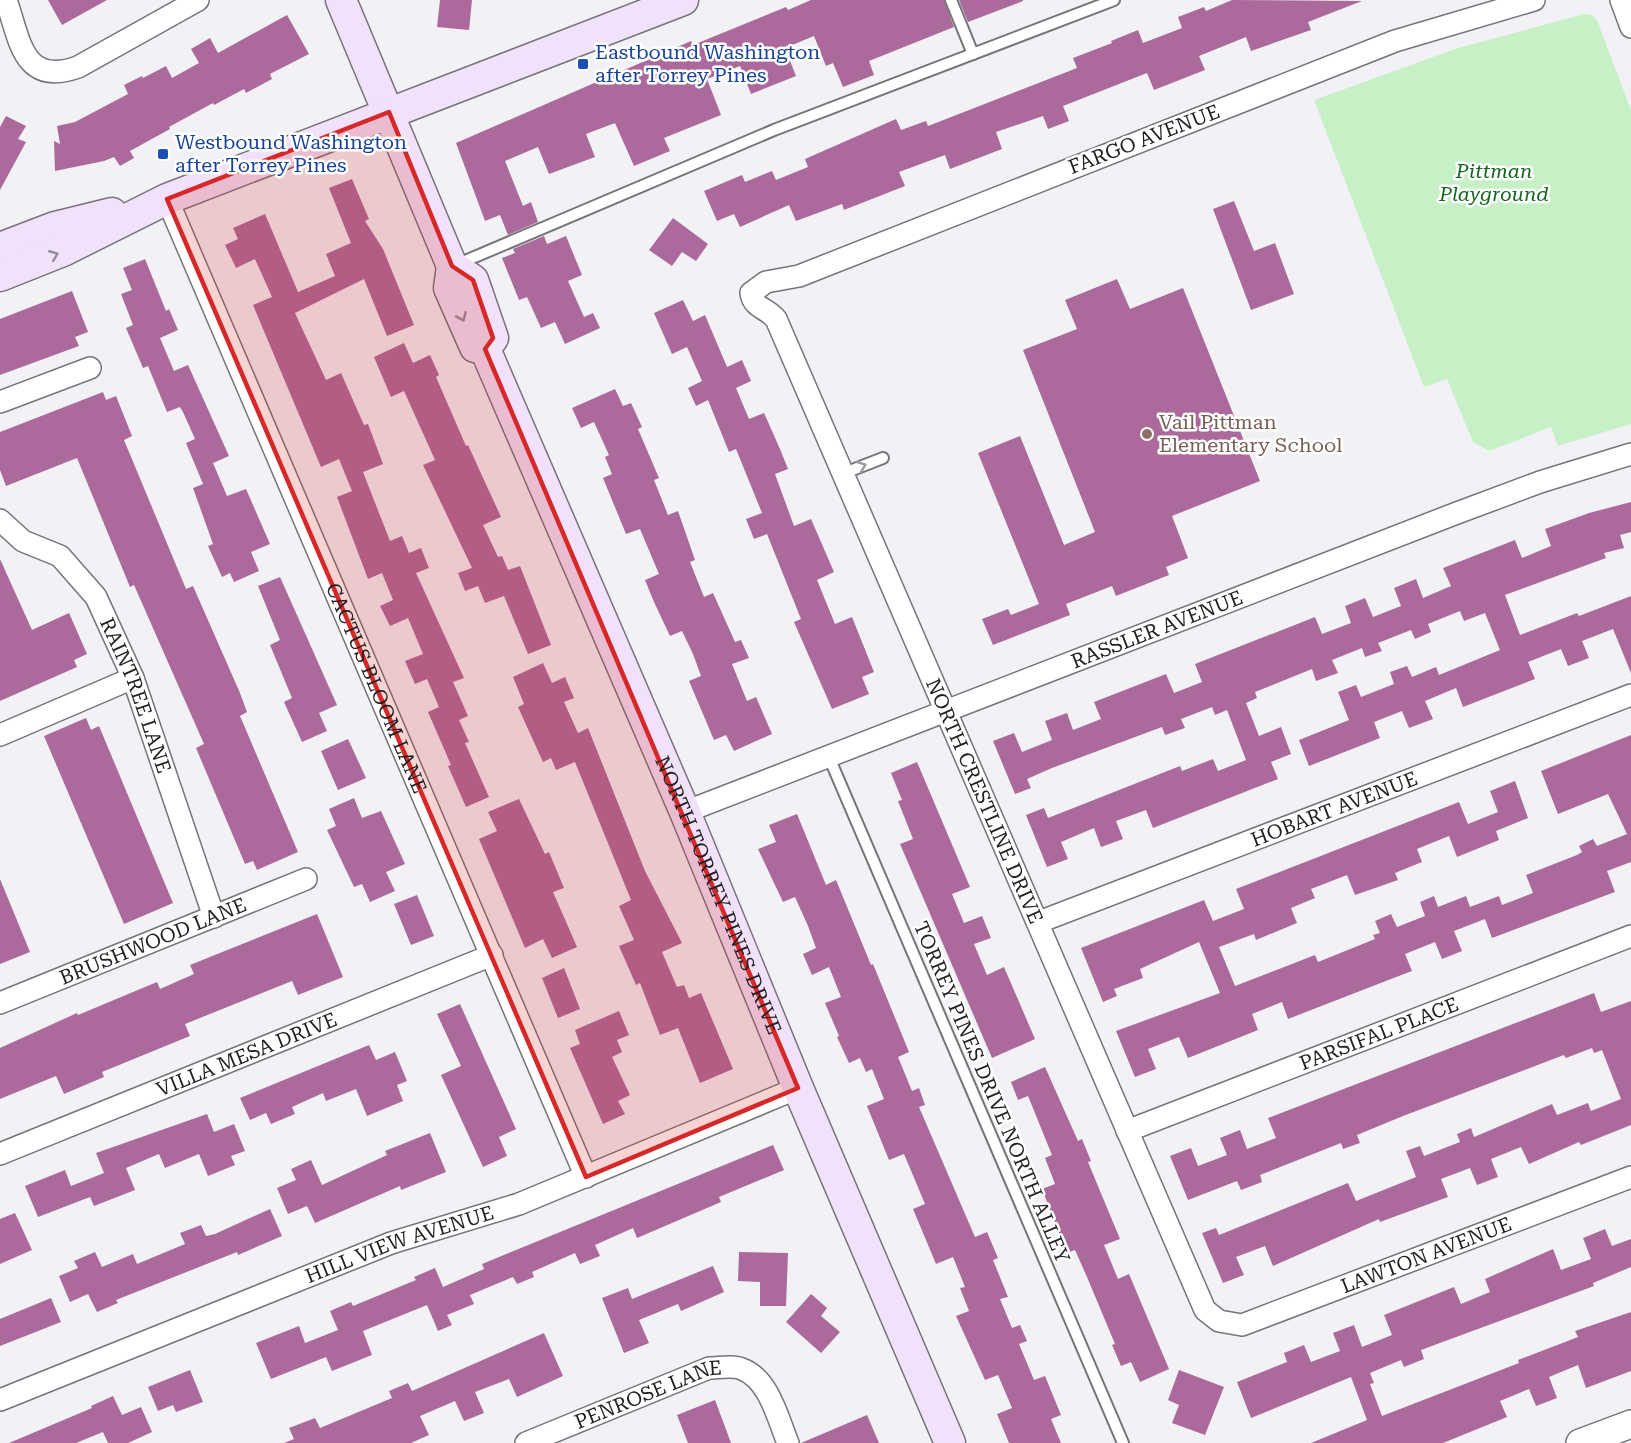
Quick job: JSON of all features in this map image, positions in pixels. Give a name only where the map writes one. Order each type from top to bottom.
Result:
[{"type":"main road","name":"NORTH TORREY PINES DRIVE","points":[[341,0],[452,266],[448,288],[475,347],[485,349],[685,812],[798,1088],[950,1443]]},
{"type":"main road","points":[[0,276],[63,251],[167,199],[683,0]]},
{"type":"main road","points":[[0,248],[55,227],[167,199]]},
{"type":"street","points":[[6,0],[17,36],[30,63],[50,72],[78,67],[198,0]]},
{"type":"street","name":"FARGO AVENUE","points":[[758,285],[775,278],[799,276],[1395,41],[1534,0]]},
{"type":"street","points":[[1621,0],[1631,27]]},
{"type":"street","name":"CACTUS BLOOM LANE","points":[[167,199],[586,1177]]},
{"type":"street","name":"NORTH CRESTLINE DRIVE","points":[[758,285],[751,293],[752,300],[776,319],[944,710],[1039,922],[1205,1310],[1219,1322]]},
{"type":"street","points":[[0,402],[90,368]]},
{"type":"street","name":"RASSLER AVENUE","points":[[685,812],[1468,509],[1540,482],[1631,454]]},
{"type":"street","name":"RAINTREE LANE","points":[[0,520],[23,541],[60,556],[96,597],[133,678],[214,916]]},
{"type":"street","points":[[0,735],[133,678]]},
{"type":"street","name":"HOBART AVENUE","points":[[1039,922],[1631,695]]},
{"type":"street","name":"BRUSHWOOD LANE","points":[[0,1003],[306,879]]},
{"type":"street","name":"PARSIFAL PLACE","points":[[1127,1131],[1631,936]]},
{"type":"street","name":"VILLA MESA DRIVE","points":[[0,1154],[492,955]]},
{"type":"street","name":"HILL VIEW AVENUE","points":[[0,1400],[391,1243],[519,1204],[798,1088]]},
{"type":"street","name":"LAWTON AVENUE","points":[[1219,1322],[1242,1325],[1631,1177]]},
{"type":"street","name":"PENROSE LANE","points":[[531,1442],[710,1368],[740,1368],[756,1376],[766,1392],[788,1443]]},
{"type":"street","points":[[1580,1443],[1631,1424]]},
{"type":"lane","points":[[951,0],[973,54]]},
{"type":"lane","points":[[452,266],[774,130],[1114,0]]},
{"type":"lane","points":[[842,474],[883,458]]},
{"type":"lane","name":"TORREY PINES DRIVE NORTH ALLEY","points":[[828,755],[1123,1443]]},
{"type":"highlighted area","points":[[389,112],[452,266],[473,280],[493,338],[485,349],[798,1088],[586,1177],[167,199]]},
{"type":"green space","name":"Pittman Playground","points":[[1584,14],[1592,15],[1597,20],[1631,110],[1631,424],[1558,446],[1551,427],[1489,451],[1473,442],[1447,379],[1424,387],[1314,100],[1458,48]]},
{"type":"building","points":[[48,0],[107,0],[62,25]]},
{"type":"building","points":[[440,0],[472,0],[469,30],[437,27]]},
{"type":"building","points":[[811,0],[944,0],[954,27],[869,61],[874,75],[843,87],[833,63],[826,66],[814,36],[785,48],[796,76],[751,94],[740,66],[707,79],[721,115],[664,138],[670,151],[634,166],[615,123],[586,134],[595,157],[549,174],[538,147],[505,161],[523,206],[531,202],[538,222],[508,235],[500,215],[485,221],[456,143],[691,41],[693,45],[786,7],[788,10]]},
{"type":"building","points":[[959,0],[1023,0],[1023,1],[968,22]]},
{"type":"building","points":[[1232,0],[1362,1],[1308,22],[1311,30],[1251,51],[1246,37],[1199,56],[1205,70],[1154,90],[1147,73],[1063,106],[1069,121],[1048,129],[1043,116],[996,132],[1002,149],[950,169],[945,155],[899,172],[905,186],[844,210],[842,204],[796,221],[789,205],[740,227],[734,214],[717,221],[704,191],[742,175],[745,182],[772,171],[776,180],[808,167],[805,159],[896,119],[901,130],[926,121],[928,126],[1077,68],[1073,58],[1112,43],[1111,41],[1138,30],[1143,43],[1182,28],[1178,17],[1204,7],[1206,11]]},
{"type":"building","points":[[287,15],[309,54],[270,74],[272,79],[246,93],[244,89],[214,105],[213,103],[169,127],[170,129],[130,151],[134,158],[120,166],[114,157],[55,171],[54,141],[60,144],[57,126],[75,122],[128,94],[124,85],[142,76],[143,78],[166,66],[172,78],[199,63],[191,49],[210,38],[218,53]]},
{"type":"building","points":[[6,116],[26,126],[18,139],[26,142],[0,190],[0,127]]},
{"type":"building","points":[[352,179],[369,219],[365,221],[383,249],[414,325],[387,336],[364,279],[295,313],[326,380],[341,373],[364,425],[368,424],[383,464],[363,472],[390,541],[402,536],[409,553],[421,548],[429,568],[416,573],[464,678],[453,682],[468,716],[459,720],[469,742],[465,743],[489,797],[466,807],[428,712],[439,707],[427,679],[415,684],[405,661],[423,654],[408,618],[390,626],[380,606],[393,600],[382,573],[368,579],[337,497],[352,491],[339,459],[321,467],[253,305],[272,297],[255,259],[236,268],[225,245],[238,239],[233,228],[265,214],[298,292],[335,276],[326,254],[351,243],[329,188]]},
{"type":"building","points":[[1234,201],[1254,251],[1275,243],[1294,294],[1251,310],[1213,209]]},
{"type":"building","points":[[673,218],[708,244],[696,261],[682,252],[672,266],[649,250]]},
{"type":"building","points":[[544,236],[547,244],[566,236],[582,275],[568,281],[584,317],[593,313],[600,328],[565,344],[555,322],[541,328],[527,297],[519,300],[502,258],[515,253],[513,249]]},
{"type":"building","points":[[145,259],[166,311],[169,309],[178,330],[160,338],[174,371],[188,365],[229,456],[213,463],[227,496],[246,489],[270,544],[251,552],[259,571],[234,582],[230,573],[222,577],[208,546],[213,544],[193,488],[203,484],[186,443],[195,439],[180,407],[167,412],[148,366],[143,368],[126,328],[133,325],[121,294],[132,290],[123,268]]},
{"type":"building","points":[[1117,279],[1130,309],[1183,288],[1260,481],[1172,516],[1188,558],[1166,567],[1169,575],[1116,596],[1112,586],[1066,604],[1070,615],[993,645],[982,619],[1008,609],[1011,615],[1039,604],[978,453],[1020,436],[1064,545],[1095,532],[1023,350],[1077,329],[1065,300]]},
{"type":"building","points":[[72,291],[88,332],[75,337],[79,346],[0,375],[0,319]]},
{"type":"building","points":[[683,300],[693,321],[705,315],[727,367],[742,360],[751,381],[736,388],[749,419],[764,413],[780,449],[788,469],[775,474],[794,526],[811,519],[834,572],[817,580],[835,624],[852,617],[874,672],[862,677],[869,694],[832,709],[794,622],[801,619],[767,534],[754,539],[746,519],[762,513],[736,449],[729,452],[708,400],[696,406],[688,388],[702,381],[687,347],[672,354],[654,313]]},
{"type":"building","points":[[404,343],[413,363],[430,355],[439,375],[436,377],[466,446],[468,445],[501,517],[483,525],[498,557],[502,556],[508,570],[520,566],[551,645],[528,654],[504,596],[485,603],[478,586],[465,591],[458,573],[472,568],[423,465],[435,460],[404,391],[391,397],[374,357]]},
{"type":"building","points":[[615,389],[623,406],[631,403],[642,427],[638,429],[659,478],[654,480],[668,515],[678,511],[695,560],[690,562],[704,597],[713,593],[735,642],[741,640],[749,658],[732,664],[747,701],[756,697],[772,734],[734,751],[726,735],[714,740],[689,681],[701,676],[693,654],[682,631],[670,636],[654,602],[645,580],[659,574],[640,529],[626,534],[603,478],[612,474],[605,457],[609,455],[594,422],[581,428],[572,408]]},
{"type":"building","points":[[103,392],[106,400],[116,396],[132,436],[124,440],[186,589],[193,586],[240,693],[247,712],[240,716],[298,852],[257,870],[253,861],[245,864],[196,748],[204,744],[134,585],[130,587],[77,458],[6,486],[0,470],[0,432]]},
{"type":"building","points":[[1631,502],[1631,532],[1620,535],[1624,548],[1604,553],[1606,558],[1505,595],[1520,635],[1577,613],[1579,616],[1631,596],[1631,673],[1613,629],[1582,641],[1589,658],[1568,666],[1561,649],[1528,662],[1535,679],[1463,707],[1456,688],[1425,701],[1433,719],[1409,728],[1402,711],[1374,722],[1380,738],[1309,766],[1299,740],[1349,720],[1338,692],[1356,685],[1361,697],[1394,684],[1390,672],[1407,666],[1412,677],[1436,667],[1439,675],[1500,650],[1485,613],[1464,621],[1460,611],[1428,624],[1431,632],[1415,639],[1411,630],[1378,643],[1382,651],[1365,657],[1362,648],[1332,660],[1338,673],[1316,681],[1312,669],[1255,692],[1257,698],[1246,703],[1259,736],[1281,727],[1291,754],[1271,762],[1278,779],[1153,828],[1146,810],[1116,821],[1123,839],[1101,847],[1094,828],[1061,842],[1068,859],[1047,867],[1026,815],[1044,808],[1048,818],[1180,766],[1182,771],[1213,759],[1218,771],[1246,760],[1227,710],[1215,715],[1212,707],[1181,719],[1185,728],[1165,735],[1162,727],[1052,768],[1027,779],[1031,788],[1015,794],[993,741],[1014,733],[1022,752],[1052,740],[1045,721],[1067,713],[1073,730],[1101,719],[1094,702],[1166,674],[1174,693],[1202,682],[1195,664],[1315,617],[1322,634],[1351,623],[1345,606],[1365,598],[1373,617],[1401,606],[1394,588],[1416,579],[1423,598],[1451,586],[1443,568],[1515,540],[1522,558],[1551,546],[1545,529],[1589,513]]},
{"type":"building","points":[[0,559],[32,630],[69,613],[87,654],[74,660],[77,667],[0,701]]},
{"type":"building","points":[[280,577],[337,705],[319,713],[327,731],[302,742],[284,702],[292,698],[270,645],[280,640],[258,586]]},
{"type":"building","points":[[543,663],[552,683],[565,677],[574,698],[564,702],[578,733],[588,728],[645,871],[682,943],[662,952],[677,987],[684,985],[689,998],[701,993],[733,1069],[700,1083],[678,1028],[660,1035],[640,983],[636,985],[619,946],[634,940],[619,906],[631,900],[575,762],[556,770],[551,758],[543,762],[518,707],[524,704],[513,677]]},
{"type":"building","points":[[86,718],[91,730],[99,726],[173,903],[124,924],[44,736]]},
{"type":"building","points":[[1631,735],[1631,862],[1607,871],[1615,892],[1492,938],[1485,919],[1454,931],[1462,951],[1442,959],[1435,942],[1405,954],[1412,971],[1288,1019],[1282,1002],[1252,1014],[1258,1030],[1188,1058],[1179,1037],[1148,1049],[1156,1069],[1135,1077],[1116,1031],[1220,993],[1199,942],[1140,969],[1143,978],[1114,989],[1117,996],[1103,1002],[1081,948],[1204,900],[1213,921],[1244,909],[1236,889],[1459,802],[1468,824],[1498,812],[1490,791],[1515,781],[1528,818],[1496,831],[1499,840],[1457,857],[1449,836],[1417,849],[1422,862],[1395,873],[1398,880],[1355,895],[1347,875],[1311,889],[1315,898],[1291,908],[1297,923],[1256,940],[1254,934],[1219,947],[1235,986],[1315,955],[1318,962],[1375,939],[1373,935],[1380,933],[1375,921],[1391,914],[1397,927],[1425,916],[1420,902],[1434,896],[1438,907],[1466,896],[1470,907],[1499,896],[1502,905],[1533,893],[1526,875],[1577,855],[1582,852],[1579,846],[1593,839],[1597,846],[1627,834],[1608,794],[1558,814],[1541,771]]},
{"type":"building","points":[[348,739],[366,778],[338,790],[321,751]]},
{"type":"building","points":[[917,762],[970,887],[952,894],[964,923],[982,916],[991,938],[974,944],[987,975],[1004,967],[1035,1039],[992,1058],[900,844],[913,839],[898,801],[902,800],[891,773]]},
{"type":"building","points":[[354,798],[362,818],[381,811],[405,864],[386,872],[395,891],[370,902],[362,884],[354,887],[327,830],[336,826],[329,809]]},
{"type":"building","points":[[519,799],[545,854],[549,852],[564,888],[553,892],[577,947],[552,958],[543,939],[525,948],[479,839],[497,831],[488,812]]},
{"type":"building","points":[[797,814],[826,885],[836,880],[871,965],[873,964],[909,1052],[898,1057],[912,1091],[919,1088],[925,1105],[919,1107],[975,1237],[987,1232],[998,1258],[993,1260],[1008,1297],[1000,1299],[1012,1328],[1020,1325],[1027,1341],[1019,1344],[1034,1380],[1045,1376],[1061,1415],[1051,1419],[1061,1443],[1009,1443],[997,1414],[1012,1408],[998,1375],[985,1380],[956,1316],[969,1311],[960,1288],[965,1287],[953,1257],[936,1264],[913,1209],[925,1204],[904,1154],[889,1160],[867,1106],[884,1099],[872,1069],[866,1072],[860,1058],[849,1063],[837,1037],[839,1036],[825,1003],[841,997],[829,967],[812,975],[803,954],[816,948],[808,926],[795,897],[783,902],[758,849],[776,842],[769,825]]},
{"type":"building","points":[[0,879],[30,952],[0,964]]},
{"type":"building","points":[[417,895],[434,936],[411,945],[394,904]]},
{"type":"building","points":[[317,914],[343,977],[298,995],[292,981],[185,1024],[190,1036],[102,1072],[104,1077],[64,1094],[56,1076],[0,1099],[0,1048],[77,1013],[78,1015],[157,982],[160,989],[194,974],[190,965]]},
{"type":"building","points":[[564,968],[580,1009],[558,1018],[542,978]]},
{"type":"building","points":[[1594,993],[1601,1012],[1631,1001],[1631,1125],[1581,1145],[1579,1142],[1529,1164],[1521,1147],[1491,1159],[1498,1177],[1477,1185],[1470,1168],[1441,1179],[1448,1197],[1380,1222],[1379,1219],[1273,1266],[1265,1246],[1236,1257],[1244,1275],[1223,1283],[1202,1233],[1216,1228],[1219,1235],[1348,1183],[1356,1201],[1416,1177],[1406,1151],[1420,1146],[1424,1156],[1460,1142],[1457,1134],[1471,1128],[1474,1137],[1552,1104],[1557,1115],[1588,1103],[1591,1111],[1621,1099],[1602,1050],[1594,1053],[1592,1048],[1566,1058],[1564,1055],[1403,1116],[1357,1135],[1360,1143],[1343,1149],[1341,1143],[1260,1175],[1262,1182],[1241,1190],[1237,1181],[1188,1200],[1170,1156],[1191,1148],[1198,1166],[1227,1155],[1220,1138],[1240,1130],[1247,1149],[1276,1138],[1268,1118]]},
{"type":"building","points":[[460,1004],[516,1129],[499,1137],[507,1156],[483,1167],[441,1075],[461,1066],[437,1014]]},
{"type":"building","points":[[619,1011],[629,1035],[617,1040],[622,1052],[612,1057],[630,1095],[618,1101],[625,1114],[603,1124],[570,1048],[580,1044],[575,1030]]},
{"type":"building","points":[[369,1045],[376,1060],[395,1052],[407,1081],[397,1085],[403,1101],[367,1116],[356,1089],[326,1101],[323,1093],[292,1107],[295,1114],[271,1124],[266,1113],[250,1120],[240,1098]]},
{"type":"building","points":[[1045,1067],[1078,1141],[1082,1139],[1091,1161],[1088,1162],[1120,1239],[1104,1245],[1118,1279],[1129,1274],[1169,1369],[1140,1382],[1131,1362],[1121,1366],[1112,1345],[1115,1344],[1075,1250],[1067,1253],[1042,1189],[1055,1184],[1045,1158],[1052,1155],[1028,1096],[1018,1100],[1011,1082]]},
{"type":"building","points":[[207,1114],[214,1132],[234,1124],[245,1151],[231,1156],[235,1165],[208,1176],[199,1154],[165,1168],[159,1154],[126,1168],[135,1190],[94,1206],[90,1197],[38,1217],[25,1186],[65,1170],[71,1186],[104,1173],[96,1153]]},
{"type":"building","points":[[430,1133],[446,1172],[401,1190],[400,1186],[315,1223],[307,1206],[288,1214],[277,1188],[296,1180],[291,1169],[311,1160],[322,1185],[387,1155],[385,1151]]},
{"type":"building","points":[[773,1145],[784,1170],[719,1197],[721,1202],[637,1238],[633,1228],[595,1245],[600,1256],[580,1264],[575,1253],[532,1272],[534,1277],[517,1284],[513,1277],[470,1295],[474,1304],[447,1315],[452,1325],[438,1331],[427,1305],[363,1331],[372,1355],[332,1371],[326,1357],[271,1379],[256,1343],[299,1326],[305,1343],[338,1330],[330,1311],[351,1302],[353,1306],[416,1280],[414,1277],[435,1268],[443,1287],[484,1269],[482,1264]]},
{"type":"building","points":[[270,1209],[282,1236],[238,1255],[237,1252],[116,1300],[118,1303],[97,1312],[88,1294],[70,1302],[59,1276],[78,1268],[74,1261],[95,1252],[102,1267],[133,1254],[137,1264],[185,1244],[180,1233],[201,1225],[206,1236],[215,1234]]},
{"type":"building","points":[[15,1213],[32,1250],[0,1264],[0,1219]]},
{"type":"building","points":[[1605,1229],[1612,1246],[1631,1239],[1631,1267],[1593,1283],[1594,1286],[1421,1350],[1424,1359],[1404,1367],[1401,1360],[1370,1373],[1374,1383],[1370,1384],[1382,1416],[1519,1363],[1518,1360],[1578,1337],[1575,1331],[1631,1312],[1631,1371],[1586,1388],[1578,1365],[1549,1377],[1557,1398],[1536,1406],[1529,1389],[1500,1401],[1507,1417],[1443,1443],[1311,1443],[1367,1420],[1351,1377],[1251,1418],[1237,1382],[1287,1362],[1284,1353],[1304,1345],[1311,1362],[1340,1351],[1333,1333],[1354,1325],[1362,1347],[1392,1335],[1384,1315],[1454,1287],[1461,1304],[1490,1292],[1485,1279],[1553,1249],[1561,1270],[1591,1259],[1583,1238]]},
{"type":"building","points":[[739,1252],[788,1253],[786,1306],[760,1306],[760,1282],[738,1281]]},
{"type":"building","points":[[713,1266],[724,1292],[681,1311],[678,1304],[639,1320],[649,1343],[624,1353],[602,1298],[628,1288],[632,1299]]},
{"type":"building","points":[[811,1294],[827,1308],[821,1316],[840,1332],[821,1353],[786,1322]]},
{"type":"building","points":[[51,1298],[61,1322],[0,1346],[0,1319]]},
{"type":"building","points":[[544,1333],[563,1376],[517,1397],[509,1379],[475,1392],[484,1413],[464,1421],[455,1401],[420,1416],[429,1435],[411,1443],[284,1443],[294,1439],[289,1428],[315,1418],[320,1428],[392,1398],[389,1391],[408,1383],[412,1391]]},
{"type":"building","points":[[190,1370],[203,1402],[176,1412],[173,1405],[158,1411],[148,1387]]},
{"type":"building","points":[[1179,1370],[1224,1387],[1205,1435],[1172,1423],[1179,1405],[1168,1400]]},
{"type":"building","points":[[113,1396],[122,1415],[141,1407],[152,1432],[128,1443],[108,1443],[103,1432],[76,1443],[9,1443],[92,1408],[91,1406]]},
{"type":"building","points":[[715,1400],[731,1443],[688,1443],[677,1415]]},
{"type":"building","points":[[867,1415],[879,1443],[801,1443]]},
{"type":"place","name":"Eastbound Washington after Torrey Pines","points":[[583,64]]},
{"type":"place","name":"Westbound Washington after Torrey Pines","points":[[163,154]]},
{"type":"place","name":"Vail Pittman Elementary School","points":[[1147,434]]}]
